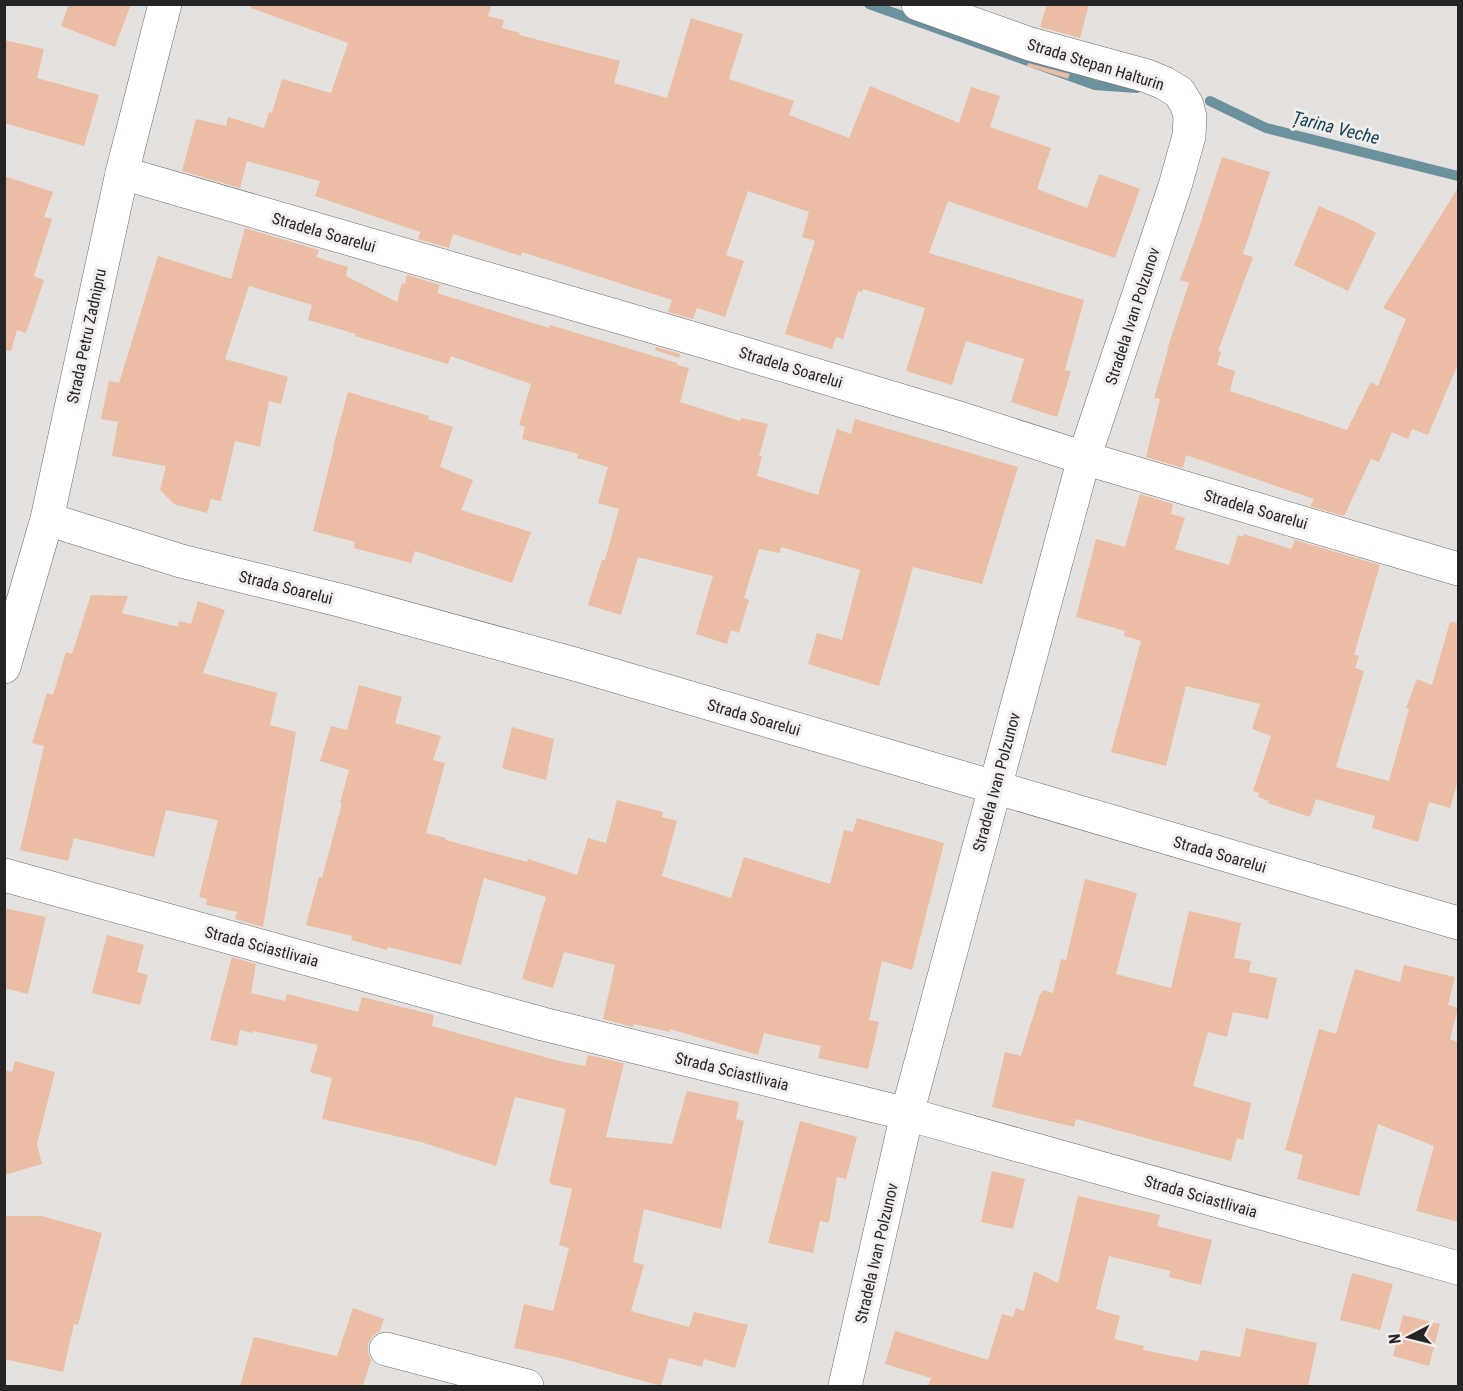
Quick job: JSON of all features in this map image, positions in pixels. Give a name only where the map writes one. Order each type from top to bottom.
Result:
[{"type":"street","name":"Strada Petru Zadnipru","points":[[4,667],[47,519],[122,173],[165,4]]},
{"type":"street","name":"Strada Stepan Halturin","points":[[918,4],[1030,44],[1147,76],[1179,92],[1187,105],[1190,117],[1190,136],[1175,186]]},
{"type":"street","name":"Stradela Soarelui","points":[[122,173],[754,356],[1084,458],[1458,568]]},
{"type":"street","name":"Stradela Ivan Polzunov","points":[[845,1386],[907,1114],[1084,458],[1175,186]]},
{"type":"street","name":"Strada Soarelui","points":[[47,519],[181,561],[342,600],[578,665],[1458,923]]},
{"type":"street","name":"Strada Sciastlivaia","points":[[4,874],[543,1024],[907,1114],[1458,1268]]},
{"type":"street","points":[[386,1348],[526,1386]]},
{"type":"building","points":[[69,4],[131,4],[115,47],[61,26]]},
{"type":"building","points":[[252,4],[492,4],[488,16],[504,20],[502,28],[520,33],[519,35],[620,61],[614,83],[667,98],[691,18],[743,34],[729,79],[794,101],[789,115],[849,138],[870,86],[959,123],[971,87],[1000,96],[990,127],[1051,148],[1037,189],[1087,208],[1099,174],[1140,189],[1115,258],[948,201],[929,253],[1084,300],[1065,370],[1071,371],[1057,417],[1011,402],[1024,359],[966,341],[952,385],[906,371],[925,308],[863,289],[862,292],[858,291],[843,339],[836,337],[832,349],[785,334],[815,241],[802,237],[809,212],[748,191],[726,255],[744,261],[725,317],[697,308],[693,319],[668,312],[672,300],[522,252],[521,256],[453,234],[449,248],[418,239],[420,232],[315,196],[320,181],[247,161],[240,188],[182,171],[196,119],[226,126],[228,117],[264,128],[269,112],[272,113],[282,79],[331,93],[348,43],[251,8]]},
{"type":"building","points":[[1047,4],[1089,4],[1080,38],[1040,27]]},
{"type":"building","points":[[4,40],[44,49],[37,78],[99,95],[84,146],[4,123]]},
{"type":"building","points":[[1028,63],[1070,74],[1068,79],[1027,66]]},
{"type":"building","points":[[1222,157],[1270,172],[1243,254],[1253,257],[1218,351],[1221,352],[1217,365],[1235,371],[1230,391],[1347,430],[1371,382],[1378,386],[1406,319],[1383,308],[1458,188],[1458,364],[1428,435],[1412,429],[1408,439],[1392,432],[1379,462],[1371,459],[1344,516],[1310,506],[1314,499],[1186,455],[1183,468],[1146,457],[1160,399],[1154,398],[1189,283],[1180,280]]},
{"type":"building","points":[[4,176],[53,192],[44,217],[52,219],[34,276],[44,280],[26,333],[17,330],[11,351],[4,350]]},
{"type":"building","points":[[1319,206],[1376,233],[1348,291],[1294,265]]},
{"type":"building","points":[[245,228],[319,250],[316,257],[348,267],[346,276],[397,302],[402,283],[405,284],[407,275],[440,285],[437,293],[689,368],[680,402],[740,421],[741,418],[768,424],[759,456],[762,456],[757,476],[818,495],[837,429],[851,434],[855,419],[1018,467],[982,584],[913,567],[879,686],[808,664],[817,633],[842,640],[860,570],[781,547],[780,553],[759,549],[744,598],[749,600],[739,633],[731,630],[727,644],[696,634],[713,576],[638,557],[621,615],[588,605],[602,560],[605,560],[619,509],[598,503],[608,467],[577,458],[578,454],[522,439],[525,427],[519,425],[531,384],[451,356],[448,364],[308,320],[312,305],[249,286],[225,359],[288,377],[281,404],[269,401],[260,447],[235,441],[221,501],[211,499],[207,513],[174,504],[160,490],[166,466],[112,456],[118,422],[101,419],[109,381],[119,383],[158,256],[231,279]]},
{"type":"building","points":[[656,347],[680,354],[679,358],[655,350]]},
{"type":"building","points":[[348,392],[429,416],[428,419],[453,427],[440,467],[473,480],[461,510],[531,532],[512,583],[415,551],[411,563],[354,548],[355,542],[313,531]]},
{"type":"building","points":[[1140,494],[1173,504],[1171,514],[1185,518],[1175,549],[1229,565],[1238,535],[1243,537],[1244,534],[1291,549],[1295,540],[1380,565],[1354,655],[1359,656],[1355,668],[1364,671],[1336,767],[1389,781],[1409,709],[1406,708],[1417,679],[1432,685],[1450,622],[1458,623],[1458,780],[1450,808],[1429,802],[1418,842],[1372,828],[1375,816],[1316,799],[1310,817],[1268,803],[1269,801],[1258,797],[1259,793],[1253,791],[1271,736],[1252,729],[1260,704],[1186,686],[1166,766],[1111,752],[1141,641],[1124,636],[1125,631],[1076,617],[1096,539],[1125,547]]},
{"type":"building","points":[[91,595],[128,596],[122,613],[178,627],[179,621],[191,624],[198,601],[225,610],[203,673],[277,693],[270,725],[296,732],[263,927],[235,919],[237,912],[206,905],[207,899],[199,897],[218,820],[166,810],[154,857],[74,838],[68,861],[20,850],[44,746],[32,743],[47,693],[53,695],[66,652],[72,654]]},
{"type":"building","points":[[359,685],[402,697],[395,723],[441,736],[433,760],[445,763],[426,833],[527,862],[528,859],[577,875],[588,838],[606,843],[617,800],[663,812],[662,817],[677,821],[662,876],[731,898],[744,857],[830,884],[844,830],[853,832],[857,818],[944,843],[912,970],[882,961],[869,1020],[879,1022],[868,1069],[818,1058],[821,1046],[764,1033],[758,1055],[670,1029],[670,1032],[634,1024],[633,1027],[603,1019],[615,965],[564,952],[553,988],[522,979],[546,897],[484,878],[461,965],[388,947],[387,950],[351,940],[352,936],[306,925],[319,877],[322,878],[349,770],[320,761],[331,726],[347,730]]},
{"type":"building","points":[[512,727],[554,739],[546,780],[502,768]]},
{"type":"building","points":[[1085,879],[1137,893],[1116,974],[1171,988],[1189,911],[1241,923],[1234,958],[1251,961],[1249,972],[1277,978],[1268,1019],[1233,1012],[1227,1037],[1208,1032],[1193,1086],[1251,1103],[1243,1140],[1237,1138],[1231,1161],[1076,1119],[1074,1127],[992,1107],[1005,1052],[1021,1056],[1040,994],[1043,990],[1053,993],[1061,959],[1066,960]]},
{"type":"building","points":[[4,908],[46,917],[28,994],[4,988]]},
{"type":"building","points":[[107,935],[144,945],[137,972],[148,975],[140,1005],[92,993]]},
{"type":"building","points":[[232,957],[256,964],[251,993],[285,1001],[287,994],[358,1012],[362,997],[434,1015],[432,1026],[563,1062],[585,1066],[588,1055],[624,1063],[606,1137],[672,1144],[687,1091],[739,1102],[736,1119],[744,1121],[721,1229],[644,1209],[633,1262],[644,1265],[631,1311],[689,1327],[694,1312],[748,1325],[735,1368],[704,1359],[702,1367],[669,1358],[661,1386],[560,1358],[514,1348],[524,1304],[553,1311],[569,1248],[559,1245],[572,1189],[549,1182],[566,1109],[515,1097],[496,1166],[421,1142],[322,1119],[332,1078],[310,1072],[318,1045],[240,1030],[237,1046],[210,1040]]},
{"type":"building","points":[[1404,965],[1455,977],[1448,1005],[1458,1008],[1450,1039],[1458,1042],[1458,1222],[1416,1211],[1434,1146],[1378,1124],[1359,1196],[1297,1179],[1303,1155],[1285,1150],[1319,1029],[1336,1034],[1355,969],[1400,982]]},
{"type":"building","points":[[15,1061],[55,1072],[37,1144],[42,1164],[4,1175],[4,1070],[12,1072]]},
{"type":"building","points":[[800,1121],[857,1137],[846,1179],[837,1177],[829,1223],[820,1221],[813,1253],[768,1243]]},
{"type":"building","points":[[992,1171],[1025,1179],[1013,1229],[981,1222]]},
{"type":"building","points":[[1078,1196],[1160,1215],[1157,1226],[1212,1240],[1201,1285],[1169,1277],[1170,1271],[1109,1256],[1096,1309],[1120,1316],[1114,1339],[1144,1346],[1143,1350],[1198,1361],[1201,1350],[1240,1357],[1246,1328],[1317,1343],[1308,1386],[928,1386],[931,1378],[885,1364],[895,1331],[988,1360],[1002,1314],[1013,1317],[1016,1308],[1024,1311],[1034,1271],[1058,1283]]},
{"type":"building","points":[[4,1216],[42,1216],[102,1233],[78,1325],[74,1324],[63,1372],[4,1359]]},
{"type":"building","points":[[1352,1273],[1393,1284],[1380,1330],[1340,1320]]},
{"type":"building","points":[[353,1308],[384,1319],[380,1331],[372,1336],[368,1344],[371,1360],[363,1386],[240,1386],[254,1337],[337,1356]]},
{"type":"building","points":[[1403,1315],[1440,1324],[1429,1366],[1393,1356]]},
{"type":"waterway","points":[[869,4],[1095,85],[1137,88]]},
{"type":"waterway","name":"Țarina Veche","points":[[1210,101],[1266,128],[1458,176]]}]
